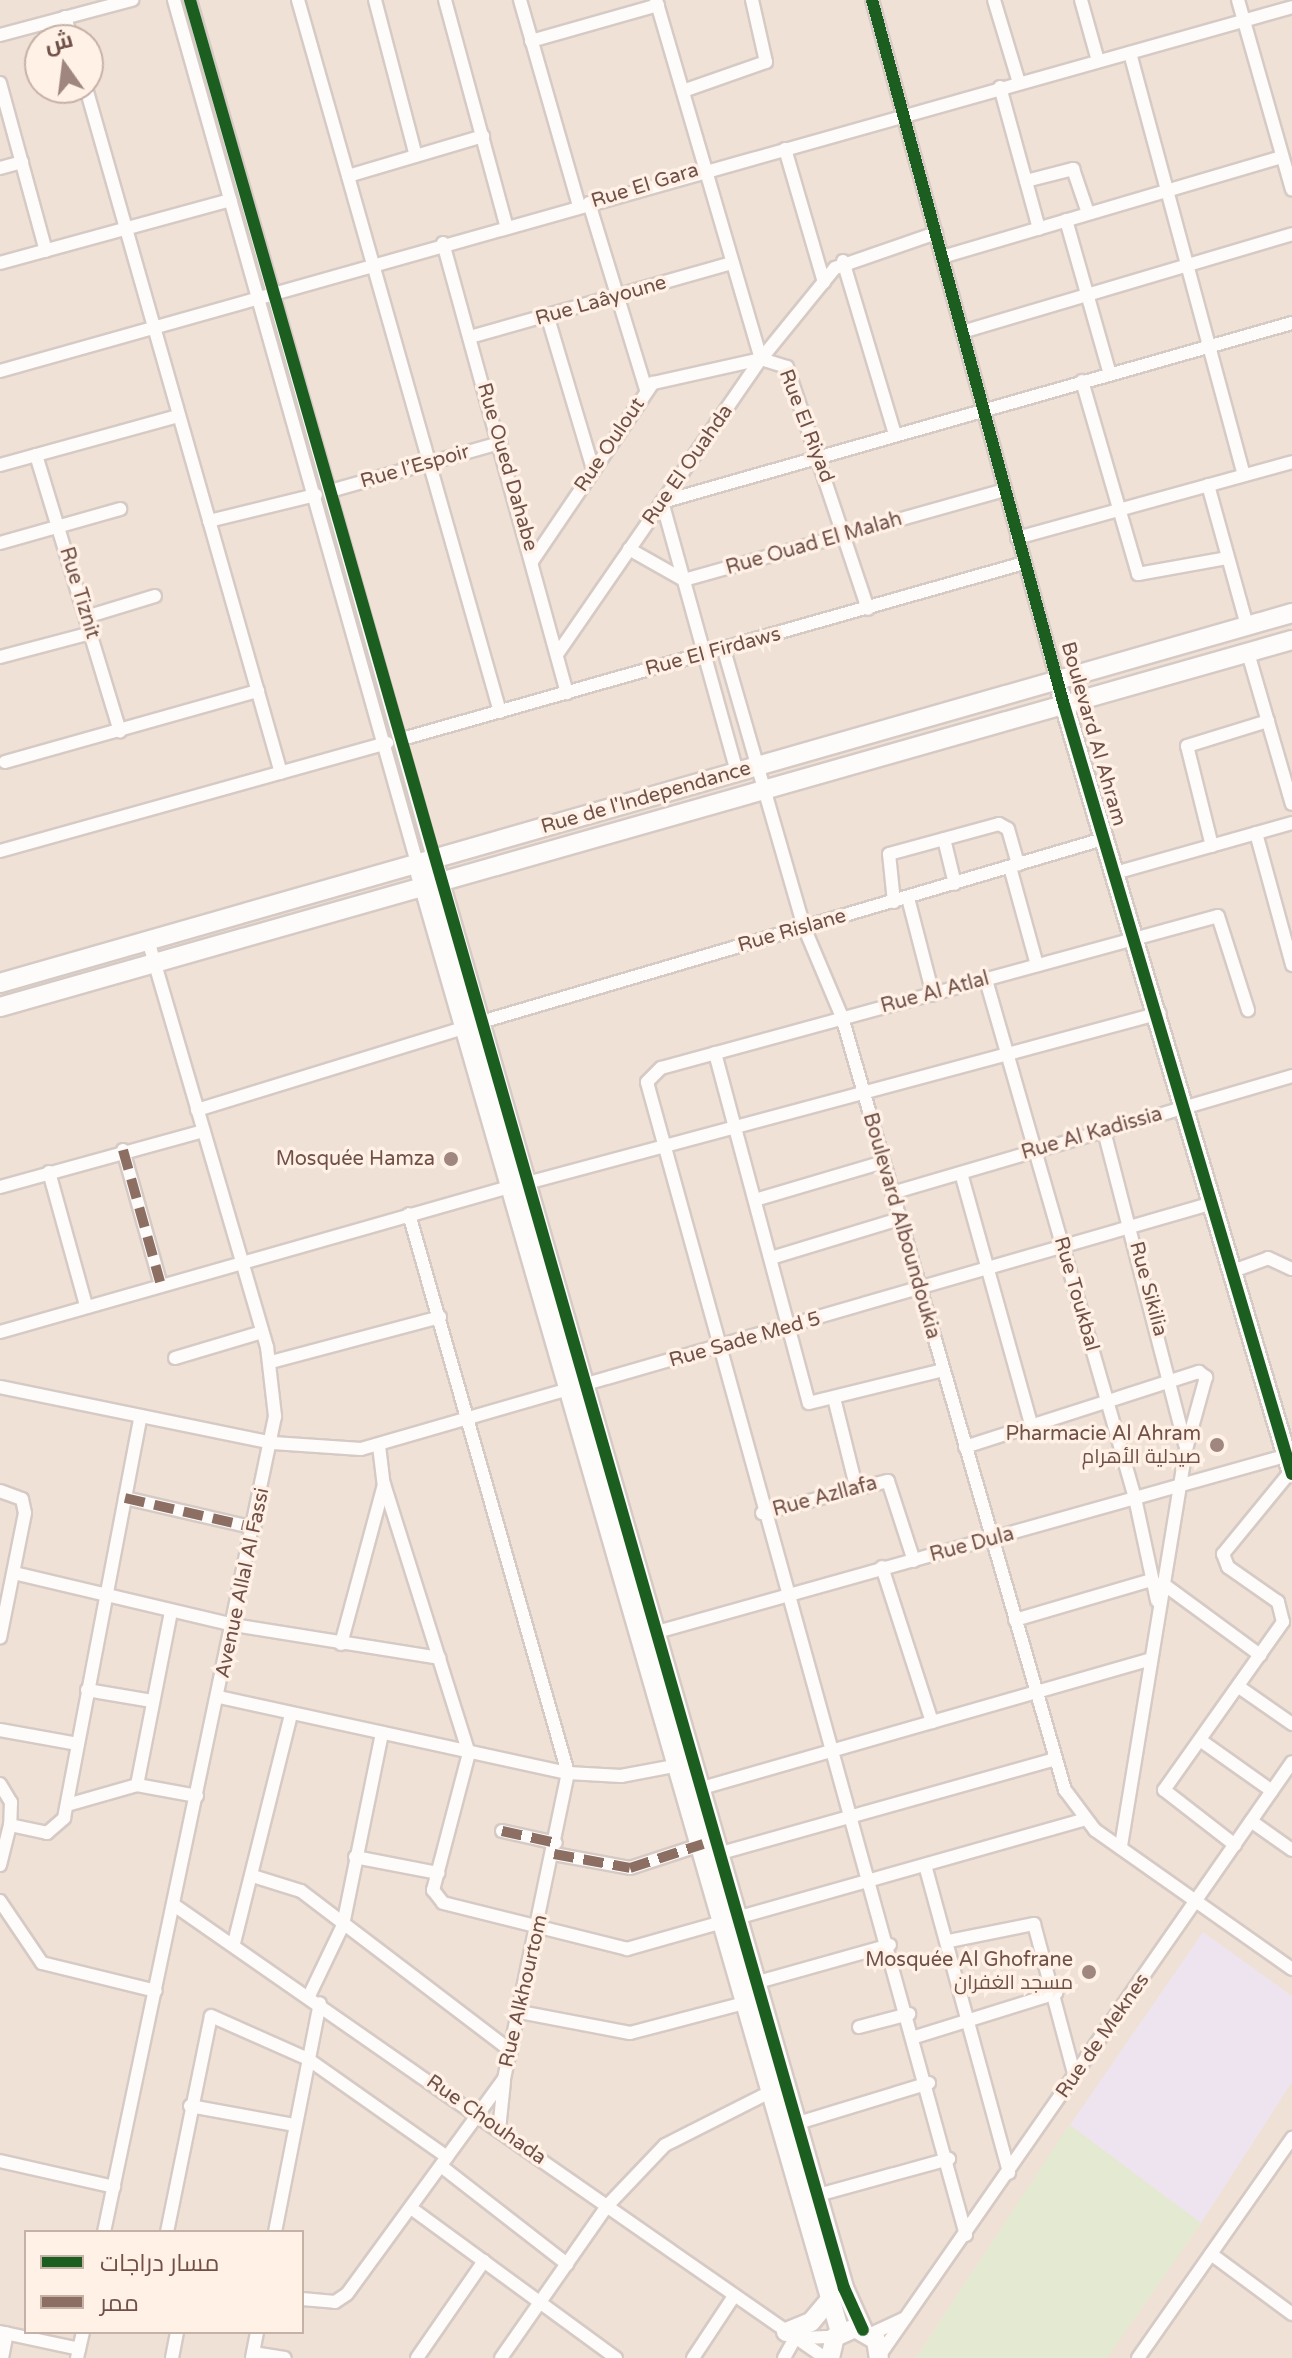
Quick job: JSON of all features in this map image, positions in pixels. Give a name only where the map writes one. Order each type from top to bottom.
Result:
[{"type":"street","points":[[0,35],[132,0]]},
{"type":"street","points":[[174,0],[387,743],[474,1024],[579,1387],[680,1765],[695,1790],[721,1853],[748,2002],[831,2298],[838,2335],[827,2358]]},
{"type":"street","points":[[190,0],[402,739],[425,861]]},
{"type":"street","points":[[298,0],[500,712]]},
{"type":"street","points":[[375,0],[416,156]]},
{"type":"street","points":[[445,0],[506,225]]},
{"type":"street","points":[[520,0],[646,390]]},
{"type":"street","points":[[683,91],[766,62],[752,0]]},
{"type":"street","name":"Boulevard Al Ahram","points":[[872,0],[1064,705],[1103,839],[1160,1013],[1290,1464]]},
{"type":"street","points":[[994,0],[1019,83]]},
{"type":"street","points":[[1081,0],[1098,61]]},
{"type":"street","points":[[1238,0],[1292,189]]},
{"type":"street","points":[[531,41],[657,3]]},
{"type":"street","name":"Rue El Riyad","points":[[657,3],[761,359],[787,367],[819,455],[868,609]]},
{"type":"street","name":"Rue El Gara","points":[[0,371],[705,168],[785,149],[1292,7]]},
{"type":"street","points":[[65,17],[67,24]]},
{"type":"street","points":[[1130,53],[1244,475]]},
{"type":"street","points":[[0,83],[46,251]]},
{"type":"street","points":[[1000,87],[1039,229]]},
{"type":"street","points":[[90,104],[281,773]]},
{"type":"street","points":[[348,176],[483,136]]},
{"type":"street","points":[[785,149],[824,282]]},
{"type":"street","points":[[942,257],[1282,157]]},
{"type":"street","points":[[0,168],[22,162]]},
{"type":"street","points":[[1026,181],[1073,169],[1088,213]]},
{"type":"street","points":[[0,263],[231,200]]},
{"type":"street","points":[[1066,220],[1110,374]]},
{"type":"street","points":[[895,434],[843,261],[936,233]]},
{"type":"street","points":[[962,332],[1088,292],[1186,267],[1292,234]]},
{"type":"street","name":"Rue Oued Dahabe","points":[[443,243],[533,560],[567,693]]},
{"type":"street","name":"Rue El Ouahda","points":[[558,653],[761,359],[843,261]]},
{"type":"street","name":"Rue Laâyoune","points":[[470,337],[548,318],[732,263]]},
{"type":"street","points":[[548,318],[593,469]]},
{"type":"street","points":[[737,772],[662,502],[982,407],[1292,323]]},
{"type":"street","name":"Rue Oulout","points":[[533,560],[646,390],[659,380],[761,359]]},
{"type":"street","points":[[1082,381],[1142,577],[1227,558]]},
{"type":"street","points":[[0,465],[178,416]]},
{"type":"street","name":"Rue l’Espoir","points":[[330,491],[500,443]]},
{"type":"street","name":"Rue Tiznit","points":[[36,455],[120,732]]},
{"type":"street","points":[[1017,538],[1292,464]]},
{"type":"street","points":[[1208,485],[1247,626]]},
{"type":"street","name":"Rue Ouad El Malah","points":[[684,580],[1004,490]]},
{"type":"street","points":[[209,521],[316,495]]},
{"type":"street","points":[[0,543],[120,509]]},
{"type":"street","points":[[629,549],[684,580]]},
{"type":"street","name":"Rue El Firdaws","points":[[402,739],[1024,563]]},
{"type":"street","points":[[86,617],[155,596]]},
{"type":"street","name":"Rue de l'Independance","points":[[0,983],[1292,613]]},
{"type":"street","points":[[0,657],[91,633]]},
{"type":"street","name":"Rue de l'Independance","points":[[0,1007],[1292,640]]},
{"type":"street","name":"Boulevard Alboundoukia","points":[[724,650],[804,927],[842,1017],[1055,1759],[1082,1820]]},
{"type":"street","points":[[1248,653],[1292,804]]},
{"type":"street","points":[[5,762],[258,691]]},
{"type":"street","points":[[1212,846],[1187,746],[1268,721]]},
{"type":"street","points":[[0,851],[387,743]]},
{"type":"street","points":[[1115,873],[1292,823]]},
{"type":"street","points":[[933,995],[889,854],[1005,825],[1037,965]]},
{"type":"street","points":[[1256,833],[1292,965]]},
{"type":"street","points":[[944,839],[955,884]]},
{"type":"street","name":"Rue Rislane","points":[[197,1110],[474,1024],[1103,839]]},
{"type":"street","name":"Rue Al Atlal","points":[[661,1147],[649,1077],[715,1053],[1137,937],[1222,919],[1248,1010]]},
{"type":"street","name":"Avenue Allal Al Fassi","points":[[104,2230],[273,1443],[271,1362],[148,941]]},
{"type":"street","name":"Rue Toukbal","points":[[986,980],[1157,1582]]},
{"type":"street","points":[[0,1332],[240,1258],[1007,1057],[1160,1013]]},
{"type":"street","points":[[715,1053],[807,1400],[816,1406],[835,1402],[943,1370]]},
{"type":"street","name":"Rue Al Kadissia","points":[[892,1193],[1292,1076]]},
{"type":"street","points":[[0,1187],[123,1150],[203,1131]]},
{"type":"street","name":"Rue Sikilia","points":[[1104,1131],[1173,1383],[1186,1449]]},
{"type":"street","points":[[661,1147],[762,1513],[853,1814],[929,2083],[966,2235]]},
{"type":"street","points":[[123,1150],[160,1282]]},
{"type":"street","points":[[755,1200],[883,1162]]},
{"type":"street","points":[[49,1172],[86,1305]]},
{"type":"street","points":[[961,1173],[1032,1427]]},
{"type":"street","name":"Rue Sade Med 5","points":[[0,1387],[273,1443],[322,1450],[379,1446],[1213,1203]]},
{"type":"street","points":[[409,1214],[568,1773]]},
{"type":"street","points":[[771,1258],[899,1219]]},
{"type":"street","points":[[1233,1271],[1268,1258],[1292,1269]]},
{"type":"street","points":[[271,1362],[440,1317]]},
{"type":"street","points":[[175,1358],[262,1332]]},
{"type":"street","points":[[965,1447],[1108,1406],[1199,1372],[1206,1377],[1186,1449],[1182,1484],[1157,1582],[1159,1611],[1121,1848]]},
{"type":"street","points":[[579,1387],[657,1632],[695,1790],[703,1844],[758,1982],[818,2195],[867,2332],[879,2357]]},
{"type":"street","points":[[835,1402],[856,1486]]},
{"type":"street","points":[[10,1825],[54,1830],[67,1805],[104,1594],[141,1416]]},
{"type":"street","points":[[379,1446],[384,1484],[469,1753],[433,1890],[443,1903],[627,1949],[1082,1820],[1198,1899],[1292,1969]]},
{"type":"street","points":[[1235,1845],[1164,1790],[1239,1687],[1284,1611],[1228,1567],[1223,1554],[1290,1464]]},
{"type":"street","name":"Rue Dula","points":[[657,1632],[1182,1484],[1290,1464]]},
{"type":"street","name":"Rue Azllafa","points":[[762,1513],[856,1486],[888,1481],[914,1561]]},
{"type":"street","points":[[341,1644],[384,1484]]},
{"type":"street","points":[[0,1491],[25,1504],[0,1638]]},
{"type":"street","points":[[125,1498],[255,1528]]},
{"type":"street","points":[[882,1567],[932,1722]]},
{"type":"street","points":[[14,1573],[234,1625],[439,1658]]},
{"type":"street","points":[[1157,1582],[1260,1655]]},
{"type":"street","points":[[1015,1620],[1157,1582]]},
{"type":"street","points":[[137,1785],[171,1611]]},
{"type":"street","points":[[695,1790],[1151,1659]]},
{"type":"street","points":[[1239,1687],[1292,1724]]},
{"type":"street","points":[[87,1690],[152,1701]]},
{"type":"street","points":[[219,1697],[568,1773],[621,1776],[680,1765]]},
{"type":"street","points":[[234,1943],[256,1877],[291,1714]]},
{"type":"street","points":[[0,1730],[78,1744]]},
{"type":"street","points":[[275,2230],[308,2059],[314,2000],[343,1925],[382,1733]]},
{"type":"street","points":[[1200,1740],[1272,1791]]},
{"type":"street","points":[[721,1853],[1055,1759]]},
{"type":"street","name":"Rue de Meknes","points":[[879,2357],[1292,1762]]},
{"type":"street","name":"Rue Alkhourtom","points":[[304,2299],[341,2301],[504,2079],[555,1848],[568,1773]]},
{"type":"street","points":[[0,1784],[11,1802],[10,1825],[0,1865]]},
{"type":"street","points":[[67,1805],[137,1785],[197,1796]]},
{"type":"street","points":[[1251,1821],[1292,1850]]},
{"type":"street","points":[[502,1831],[630,1868],[703,1844]]},
{"type":"street","points":[[355,1857],[438,1873]]},
{"type":"street","points":[[925,1865],[949,1941],[1009,2173]]},
{"type":"street","points":[[256,1877],[301,1891],[511,2051]]},
{"type":"street","points":[[0,1901],[42,1963],[156,1991]]},
{"type":"street","name":"Rue Chouhada","points":[[174,1905],[234,1943],[734,2296],[827,2358]]},
{"type":"street","points":[[949,1941],[1034,1924],[1056,1993],[1075,2077]]},
{"type":"street","points":[[758,1982],[890,1945]]},
{"type":"street","points":[[915,2037],[1056,1993]]},
{"type":"street","points":[[520,2012],[630,2033],[748,2002]]},
{"type":"street","points":[[859,2027],[909,2014]]},
{"type":"street","points":[[167,2230],[190,2106],[211,2016],[308,2059],[444,2161],[567,2264]]},
{"type":"street","points":[[499,2130],[504,2079]]},
{"type":"street","points":[[798,2123],[929,2083]]},
{"type":"street","points":[[501,2358],[607,2206],[665,2145],[774,2090]]},
{"type":"street","points":[[190,2106],[295,2125]]},
{"type":"street","points":[[1138,2358],[1292,2138]]},
{"type":"street","points":[[818,2195],[949,2159]]},
{"type":"street","points":[[0,2161],[114,2187]]},
{"type":"street","points":[[411,2208],[611,2357]]},
{"type":"street","points":[[1211,2254],[1292,2314]]},
{"type":"street","points":[[417,2358],[484,2261]]},
{"type":"street","points":[[693,2358],[734,2296]]},
{"type":"street","points":[[784,2358],[790,2335],[811,2322],[831,2298]]},
{"type":"street","name":"Rue de Meknes","points":[[867,2332],[913,2311]]},
{"type":"street","points":[[2,2358],[3,2332],[78,2354],[83,2334]]},
{"type":"street","points":[[790,2335],[867,2332]]},
{"type":"street","points":[[172,2358],[177,2334]]},
{"type":"street","points":[[257,2334],[252,2356],[285,2358]]},
{"type":"shaded area","points":[[0,0],[1292,0],[1292,2358],[0,2358]]},
{"type":"shaded area","points":[[1203,1932],[1292,1996],[1292,2082],[1201,2223],[1070,2125]]},
{"type":"green space","points":[[1069,2125],[1201,2223],[1107,2358],[916,2358]]},
{"type":"marked path","points":[[123,1150],[160,1282]]},
{"type":"marked path","points":[[125,1498],[255,1528]]},
{"type":"marked path","points":[[502,1831],[556,1843]]},
{"type":"marked path","points":[[554,1854],[630,1868],[703,1844]]},
{"type":"cycle path","points":[[190,0],[844,2288],[863,2330]]},
{"type":"cycle path","points":[[872,0],[1064,705],[1292,1474]]},
{"type":"place","name":"Mosquée Hamza","points":[[451,1159]]},
{"type":"place","name":"Pharmacie Al Ahram صيدلية الأهرام","points":[[1217,1445]]},
{"type":"place","name":"Mosquée Al Ghofrane مسجد الغفران","points":[[1089,1972]]}]
